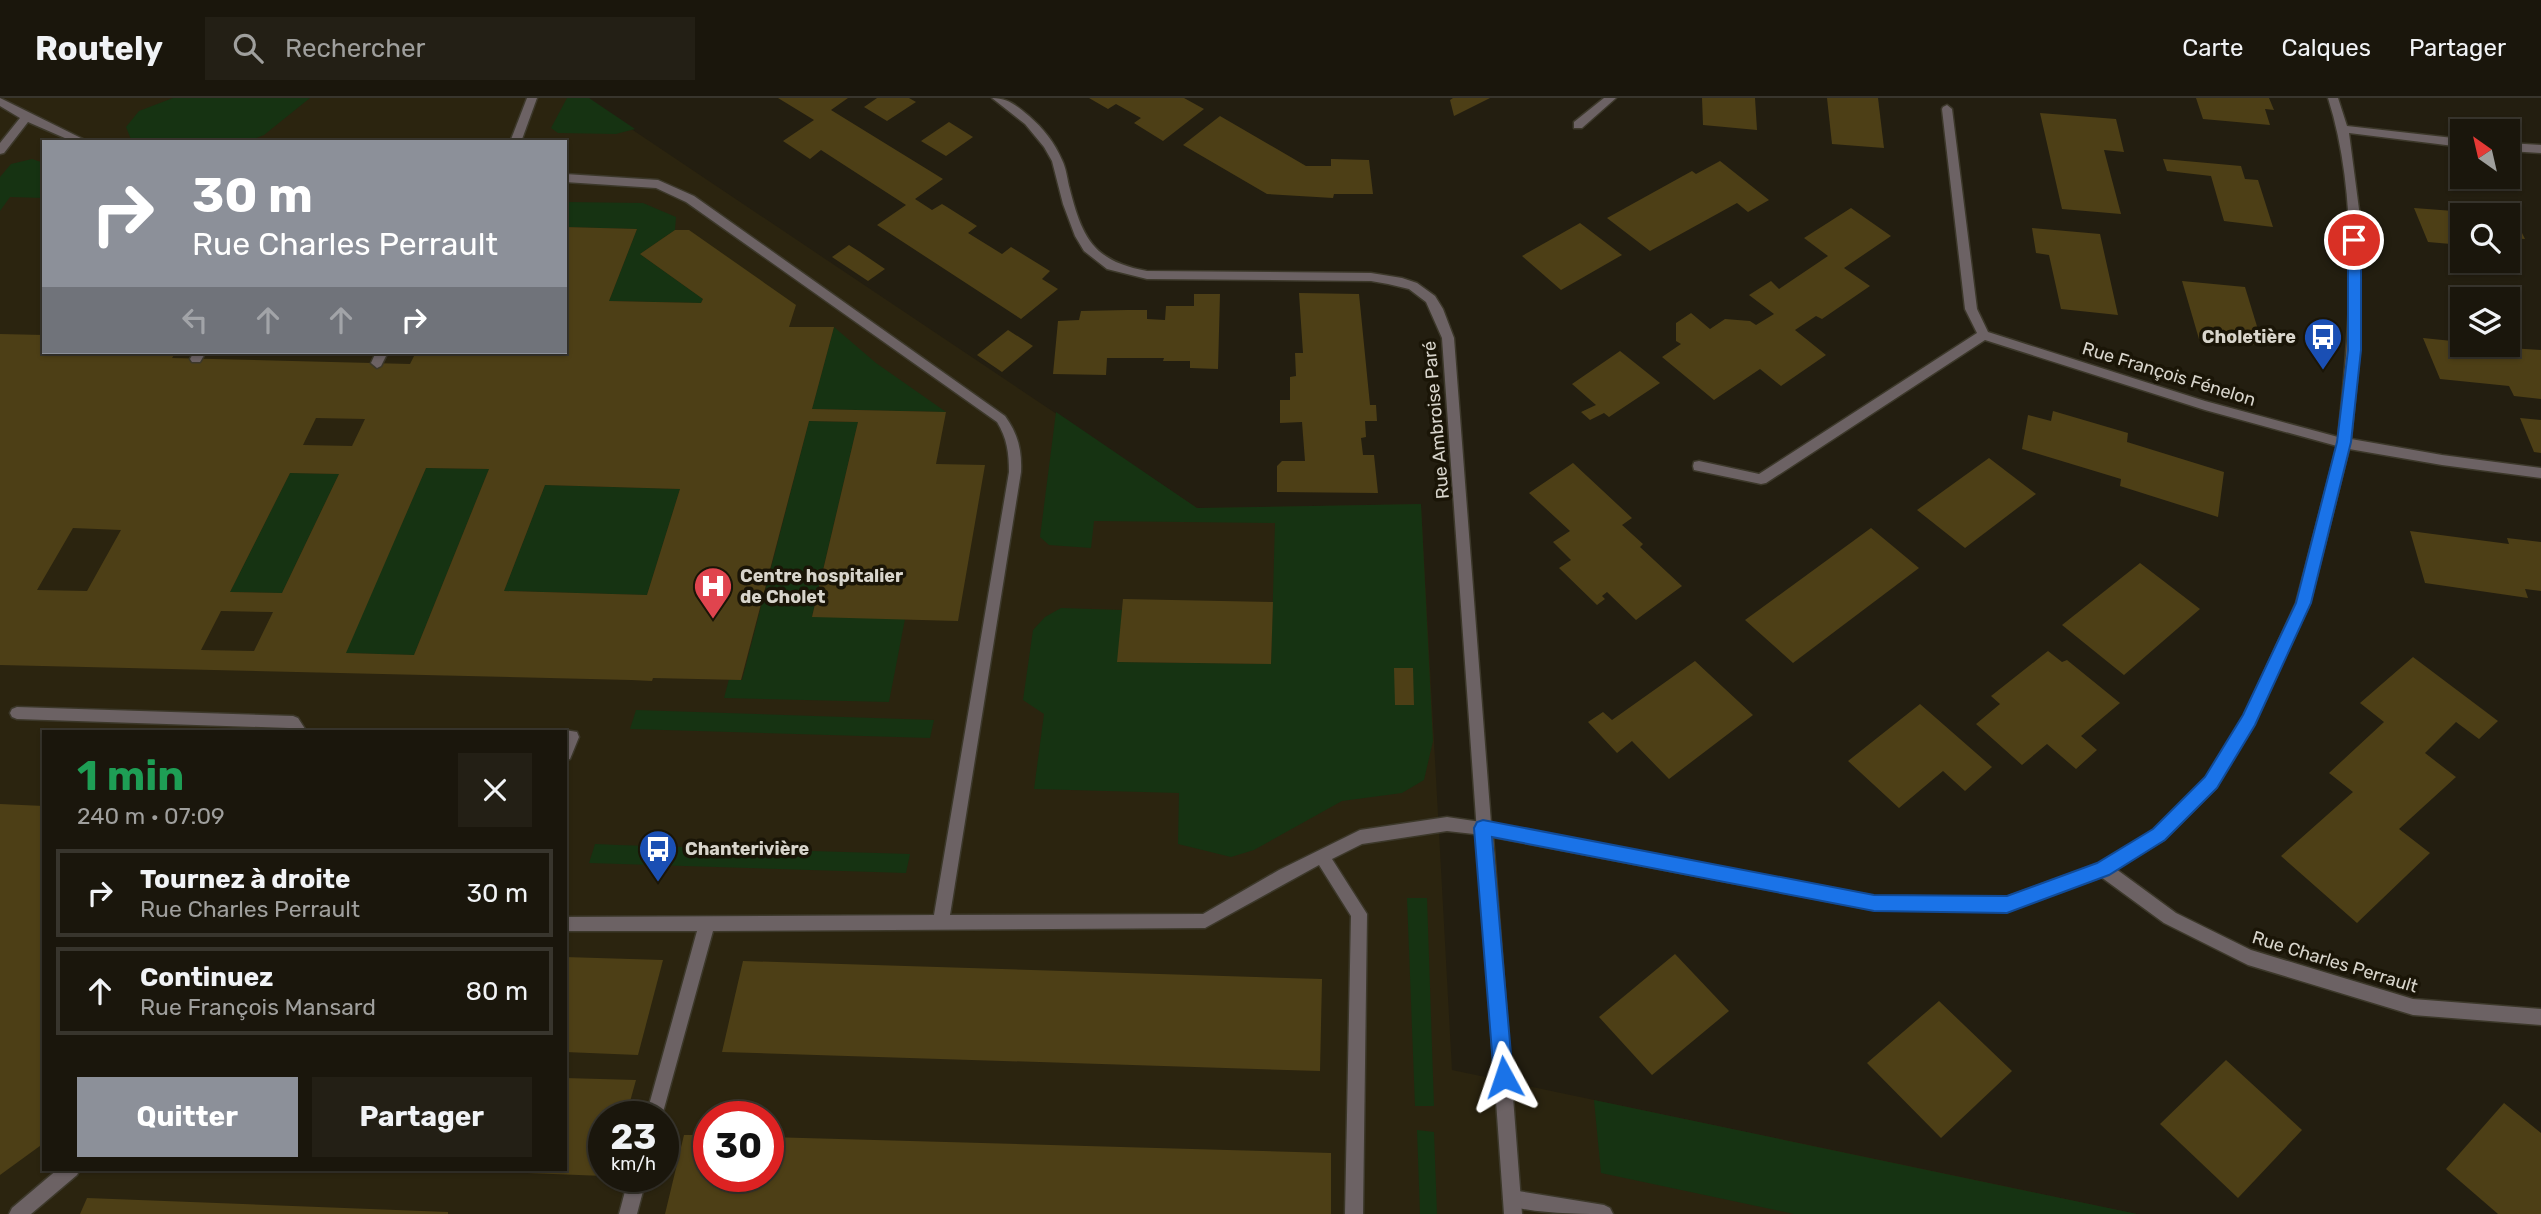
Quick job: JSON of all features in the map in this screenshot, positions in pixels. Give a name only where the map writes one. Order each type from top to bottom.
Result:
[{"type":"street","points":[[515,140],[532,98]]},
{"type":"street","name":"Rue Ambroise Paré","points":[[997,98],[1011,106],[1040,132],[1055,155],[1081,239],[1098,259],[1121,272],[1147,275],[1371,277],[1404,281],[1429,296],[1441,314],[1448,338],[1513,1207]]},
{"type":"street","points":[[1578,125],[1611,98]]},
{"type":"street","points":[[567,924],[1205,921],[1360,836],[1447,824],[1483,828],[1874,903],[2007,904],[2103,869],[2159,835],[2211,783],[2249,720],[2304,603],[2344,442],[2354,350],[2354,217],[2343,129],[2333,98]]},
{"type":"street","points":[[0,101],[26,117],[79,140]]},
{"type":"street","points":[[1699,466],[1761,478],[1984,335],[1971,309],[1955,194],[1947,109]]},
{"type":"street","points":[[0,150],[26,117]]},
{"type":"street","points":[[2343,129],[2450,142]]},
{"type":"street","points":[[2520,148],[2541,149]]},
{"type":"street","points":[[567,178],[658,184],[690,200],[1001,419],[1011,432],[1016,445],[1015,472],[941,922]]},
{"type":"street","name":"Rue François Fénelon","points":[[1984,335],[2280,427],[2463,464],[2541,474]]},
{"type":"street","points":[[17,713],[293,722],[299,730]]},
{"type":"street","points":[[567,736],[572,737],[567,749]]},
{"type":"street","points":[[1321,856],[1359,914],[1354,1214]]},
{"type":"street","name":"Rue Charles Perrault","points":[[2103,869],[2171,918],[2248,957],[2413,1007],[2541,1017]]},
{"type":"street","points":[[658,1101],[707,923]]},
{"type":"street","points":[[18,1214],[69,1171]]},
{"type":"street","points":[[628,1214],[634,1192]]},
{"type":"street","points":[[1513,1207],[1604,1214]]},
{"type":"shaded area","name":"Centre hospitalier de Cholet","points":[[0,98],[585,98],[1197,508],[1421,504],[1452,1070],[2137,1214],[0,1214]]},
{"type":"green space","points":[[173,98],[310,98],[264,135],[252,140],[131,140],[126,127],[139,111]]},
{"type":"green space","points":[[567,98],[589,98],[635,129],[616,134],[558,133],[551,128]]},
{"type":"green space","points":[[32,159],[42,162],[42,198],[10,197],[0,211],[0,177],[11,164]]},
{"type":"green space","points":[[567,202],[643,203],[676,217],[675,230],[640,254],[703,299],[701,303],[609,301],[637,229],[567,227]]},
{"type":"green space","points":[[834,327],[876,363],[946,412],[812,409]]},
{"type":"green space","points":[[1056,412],[1197,508],[1421,504],[1433,741],[1424,780],[1402,793],[1342,801],[1254,850],[1231,857],[1178,844],[1179,793],[1034,789],[1044,714],[1023,700],[1033,630],[1045,617],[1061,608],[1122,610],[1118,662],[1271,664],[1275,523],[1094,521],[1091,548],[1049,545],[1040,537]]},
{"type":"green space","points":[[809,421],[858,422],[812,616],[905,619],[889,702],[724,698],[729,679],[742,680]]},
{"type":"green space","points":[[426,468],[489,469],[414,655],[345,653]]},
{"type":"green space","points":[[290,473],[339,474],[282,593],[230,592]]},
{"type":"green space","points":[[545,485],[680,489],[647,595],[504,591]]},
{"type":"green space","points":[[636,710],[934,720],[930,738],[630,729]]},
{"type":"green space","points":[[595,844],[910,854],[906,873],[589,863]]},
{"type":"green space","points":[[1407,898],[1427,898],[1434,1106],[1415,1106]]},
{"type":"green space","points":[[1594,1100],[2137,1214],[1794,1214],[1601,1173]]},
{"type":"green space","points":[[1417,1130],[1434,1132],[1437,1214],[1420,1214]]},
{"type":"building","points":[[778,98],[848,98],[831,110],[943,179],[915,199],[932,210],[942,204],[977,226],[968,233],[1002,254],[1011,247],[1050,271],[1042,279],[1058,289],[1021,319],[877,225],[906,205],[821,150],[810,159],[783,141],[814,120]]},
{"type":"building","points":[[877,98],[909,98],[916,102],[887,121],[864,107]]},
{"type":"building","points":[[1089,98],[1184,98],[1204,109],[1163,141],[1134,123],[1141,118],[1116,104],[1108,109]]},
{"type":"building","points":[[1490,98],[1454,116],[1450,100]]},
{"type":"building","points":[[1702,98],[1755,98],[1757,130],[1703,125]]},
{"type":"building","points":[[1827,98],[1878,98],[1884,148],[1832,144]]},
{"type":"building","points":[[2196,98],[2269,98],[2274,110],[2265,109],[2270,125],[2203,119]]},
{"type":"building","points":[[2040,113],[2116,119],[2124,152],[2104,150],[2121,214],[2062,209]]},
{"type":"building","points":[[1220,116],[1306,166],[1331,166],[1331,159],[1369,160],[1373,194],[1334,194],[1333,198],[1267,194],[1183,145]]},
{"type":"building","points":[[949,122],[973,137],[946,156],[921,141]]},
{"type":"building","points":[[2163,159],[2241,166],[2245,179],[2258,180],[2273,227],[2224,221],[2211,176],[2167,171]]},
{"type":"building","points":[[1720,161],[1769,200],[1748,212],[1737,203],[1650,251],[1607,218],[1692,171],[1696,174]]},
{"type":"building","points":[[1851,208],[1891,236],[1844,268],[1870,286],[1822,319],[1816,316],[1795,330],[1826,355],[1781,386],[1760,369],[1714,400],[1662,357],[1681,344],[1676,341],[1676,323],[1691,313],[1710,329],[1725,319],[1750,321],[1756,325],[1774,314],[1749,295],[1771,281],[1779,289],[1828,256],[1804,238]]},
{"type":"building","points":[[2414,208],[2450,211],[2450,244],[2428,242]]},
{"type":"building","points":[[1580,223],[1622,255],[1561,290],[1522,256]]},
{"type":"building","points":[[567,227],[637,229],[609,301],[701,303],[703,299],[640,254],[675,230],[689,230],[796,305],[789,327],[834,327],[812,409],[946,412],[936,464],[985,465],[958,621],[812,617],[858,422],[809,421],[741,680],[653,678],[652,681],[0,665],[0,334],[42,335],[42,354],[175,354],[172,358],[410,364],[415,354],[567,354]],"holes":[[[316,418],[365,419],[352,446],[303,445]],[[426,468],[489,469],[414,655],[346,653]],[[290,473],[339,474],[282,593],[230,592]],[[545,485],[680,489],[647,595],[504,591]],[[73,528],[121,530],[87,591],[37,590]],[[221,611],[273,612],[254,651],[201,650]]]},
{"type":"building","points":[[2032,228],[2100,234],[2118,315],[2061,309],[2049,255],[2036,253]]},
{"type":"building","points":[[849,245],[885,269],[868,281],[832,257]]},
{"type":"building","points":[[2182,281],[2245,287],[2263,346],[2199,339]]},
{"type":"building","points":[[1299,293],[1359,294],[1370,405],[1376,405],[1377,421],[1365,421],[1366,437],[1361,438],[1363,455],[1374,455],[1378,493],[1277,492],[1277,466],[1282,461],[1305,461],[1302,422],[1280,423],[1280,400],[1290,400],[1290,377],[1296,376],[1295,353],[1303,353]]},
{"type":"building","points":[[1194,294],[1220,294],[1218,369],[1190,368],[1190,361],[1163,361],[1164,358],[1107,358],[1106,375],[1053,374],[1058,321],[1079,320],[1081,311],[1127,310],[1147,310],[1147,319],[1165,320],[1166,306],[1194,306]]},
{"type":"building","points":[[1008,330],[1033,346],[1002,372],[977,355]]},
{"type":"building","points":[[2423,338],[2450,341],[2450,357],[2520,357],[2520,349],[2541,350],[2541,399],[2514,396],[2509,386],[2440,379]]},
{"type":"building","points":[[1620,351],[1660,383],[1609,417],[1604,413],[1590,420],[1581,412],[1596,405],[1572,384]]},
{"type":"building","points":[[2053,411],[2128,433],[2127,442],[2224,472],[2218,517],[2120,486],[2121,479],[2022,449],[2028,415],[2051,421]]},
{"type":"building","points":[[2520,418],[2541,420],[2541,453],[2534,452]]},
{"type":"building","points":[[1989,458],[2036,494],[1965,548],[1917,510]]},
{"type":"building","points":[[1573,463],[1632,518],[1622,525],[1643,544],[1640,547],[1682,586],[1636,620],[1607,592],[1602,596],[1605,599],[1597,605],[1559,568],[1571,560],[1553,542],[1570,531],[1529,493]]},
{"type":"building","points":[[1871,528],[1919,568],[1793,663],[1745,620]]},
{"type":"building","points":[[2410,531],[2509,544],[2507,538],[2541,542],[2541,591],[2525,589],[2528,598],[2425,583]]},
{"type":"building","points":[[2140,563],[2200,609],[2124,675],[2062,625]]},
{"type":"building","points":[[1123,599],[1273,602],[1271,664],[1117,662]]},
{"type":"building","points":[[2048,651],[2062,662],[2067,660],[2120,703],[2081,736],[2097,750],[2076,769],[2047,744],[2022,765],[1976,724],[2000,704],[1991,696]]},
{"type":"building","points":[[2413,657],[2498,721],[2479,739],[2456,722],[2425,753],[2456,777],[2399,829],[2430,853],[2357,923],[2281,856],[2353,792],[2329,773],[2384,722],[2360,703]]},
{"type":"building","points":[[1695,661],[1753,715],[1669,779],[1632,741],[1617,753],[1588,722],[1603,712],[1612,720]]},
{"type":"building","points":[[1394,668],[1413,668],[1414,705],[1395,705]]},
{"type":"building","points":[[1920,704],[1992,767],[1965,791],[1943,771],[1899,808],[1848,761]]},
{"type":"building","points":[[0,804],[42,806],[42,1144],[0,1175]]},
{"type":"building","points":[[1675,954],[1729,1011],[1652,1075],[1599,1017]]},
{"type":"building","points":[[567,957],[663,960],[638,1055],[567,1052]]},
{"type":"building","points":[[743,961],[1322,979],[1320,1071],[722,1052]]},
{"type":"building","points":[[1939,1001],[2012,1071],[1941,1138],[1867,1063]]},
{"type":"building","points":[[2226,1060],[2302,1130],[2238,1198],[2160,1124]]},
{"type":"building","points":[[567,1078],[636,1080],[630,1101],[588,1101],[588,1175],[479,1171],[567,1171]]},
{"type":"building","points":[[2504,1103],[2541,1133],[2541,1214],[2498,1214],[2446,1169]]},
{"type":"building","points":[[684,1135],[693,1135],[693,1192],[784,1192],[784,1137],[1331,1153],[1331,1214],[665,1214],[670,1192],[679,1192],[679,1156]]},
{"type":"building","points":[[87,1198],[448,1212],[448,1214],[80,1214]]},
{"type":"place","name":"Choletière","points":[[2323,371]]},
{"type":"place","name":"Centre hospitalier de Cholet","points":[[713,620]]},
{"type":"place","name":"Chanterivière","points":[[658,883]]},
{"type":"route","points":[[1504,1077],[1483,828],[1874,903],[2007,904],[2103,869],[2159,835],[2211,783],[2249,720],[2304,603],[2344,442],[2354,350],[2354,240]]}]
